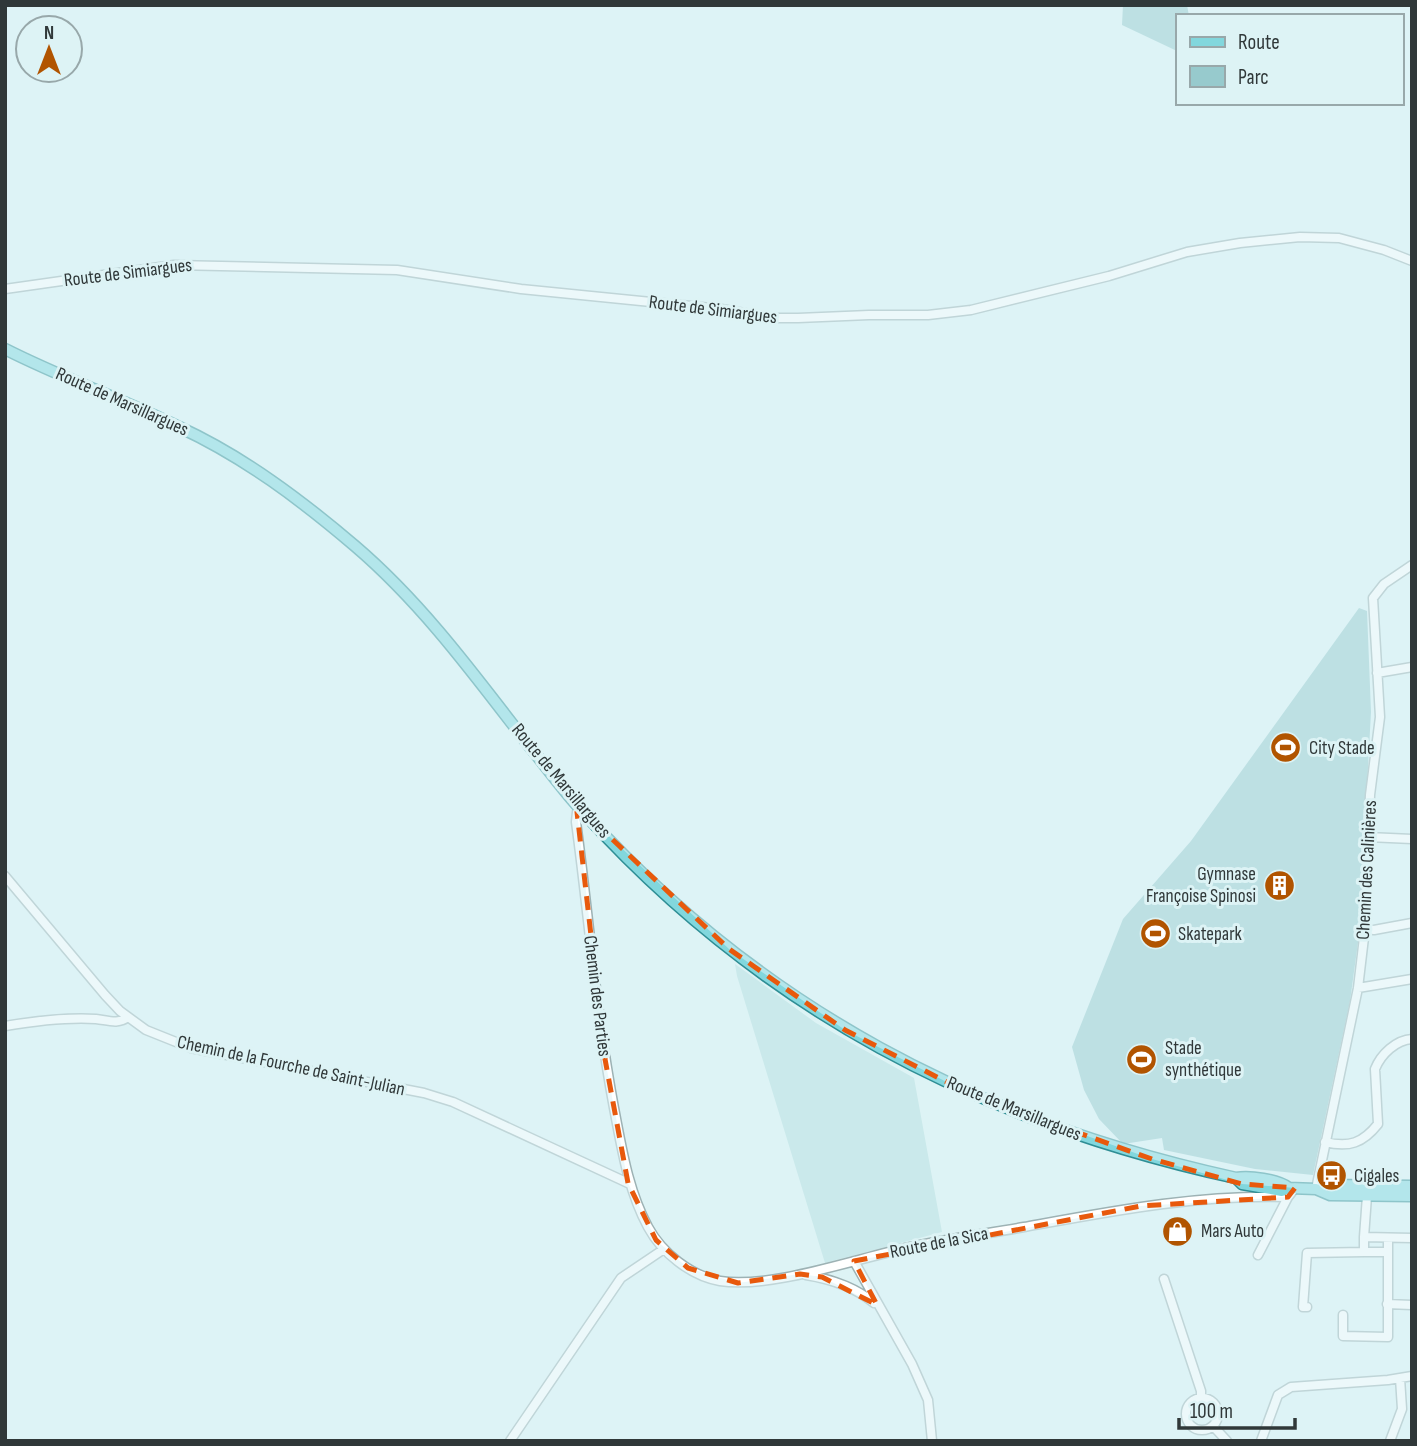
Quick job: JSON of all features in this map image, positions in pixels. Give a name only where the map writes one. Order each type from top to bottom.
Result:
[{"type":"main road","name":"Route de Marsillargues","points":[[5,349],[212,443],[251,467],[327,522],[406,594],[449,643],[579,808],[652,881],[720,941],[778,986],[845,1030],[972,1095],[1035,1121],[1152,1159],[1236,1178],[1242,1184],[1282,1191],[1318,1189],[1329,1185],[1368,1191]]},
{"type":"main road","points":[[1368,1191],[1412,1186]]},
{"type":"main road","points":[[1368,1191],[1412,1196]]},
{"type":"street","name":"Route de Simiargues","points":[[5,289],[150,267],[186,265],[397,270],[527,290],[722,309],[785,318],[928,315],[971,310],[1110,276],[1167,257],[1240,243],[1300,237],[1339,238],[1412,261]]},
{"type":"street","name":"Chemin des Calinières","points":[[1318,1189],[1325,1142],[1358,988],[1365,929],[1370,795],[1380,717],[1373,598],[1384,584],[1412,565]]},
{"type":"street","points":[[1377,673],[1412,667]]},
{"type":"street","name":"Chemin des Parties","points":[[579,808],[576,822],[604,1059],[628,1184]]},
{"type":"street","points":[[1368,837],[1412,839]]},
{"type":"street","name":"Chemin de la Fourche de Saint-Julian","points":[[5,876],[105,995],[146,1030],[191,1048],[398,1087],[453,1102],[628,1184]]},
{"type":"street","points":[[1365,929],[1412,923]]},
{"type":"street","points":[[1358,988],[1412,979]]},
{"type":"street","points":[[5,1026],[56,1019],[116,1022],[128,1017]]},
{"type":"street","points":[[1325,1142],[1360,1142],[1378,1124],[1375,1069],[1378,1061],[1398,1042],[1409,1039]]},
{"type":"street","name":"Route de la Sica","points":[[628,1184],[648,1228],[664,1249],[688,1268],[708,1278],[738,1283],[800,1274],[907,1248],[1142,1206],[1291,1191]]},
{"type":"street","points":[[1258,1255],[1291,1191]]},
{"type":"street","points":[[1364,1251],[1368,1191]]},
{"type":"street","points":[[1364,1237],[1412,1238]]},
{"type":"street","points":[[1343,1315],[1343,1336],[1388,1337],[1388,1238]]},
{"type":"street","points":[[510,1441],[621,1278],[664,1249]]},
{"type":"street","points":[[1307,1307],[1303,1307],[1307,1253],[1388,1252]]},
{"type":"street","points":[[854,1261],[912,1364],[928,1400],[932,1441]]},
{"type":"street","points":[[800,1274],[822,1277],[862,1292],[877,1305]]},
{"type":"street","points":[[1164,1279],[1201,1398]]},
{"type":"street","points":[[1387,1304],[1412,1305]]},
{"type":"street","points":[[1261,1441],[1278,1395],[1291,1387],[1412,1376]]},
{"type":"street","points":[[1390,1441],[1402,1409],[1400,1378]]},
{"type":"street","points":[[1201,1398],[1216,1405],[1218,1416],[1213,1426],[1199,1430],[1193,1427],[1186,1418],[1191,1402],[1201,1398]]},
{"type":"street","points":[[1213,1426],[1227,1441]]},
{"type":"highlighted area","points":[[579,808],[729,949],[845,1030],[972,1095],[1152,1159],[1242,1184],[1295,1188],[1288,1197],[1141,1206],[854,1261],[877,1305],[822,1277],[800,1274],[738,1283],[688,1268],[656,1240],[628,1183],[605,1059],[577,812]]},
{"type":"shaded area","points":[[735,964],[816,1023],[914,1078],[942,1232],[825,1263]]},
{"type":"green space","points":[[1123,5],[1187,5],[1189,14],[1176,14],[1176,51],[1122,25]]},
{"type":"green space","points":[[1359,608],[1367,611],[1371,712],[1359,935],[1350,1001],[1313,1175],[1255,1169],[1164,1150],[1162,1138],[1123,1144],[1099,1119],[1084,1090],[1072,1047],[1123,919],[1191,841]]},
{"type":"place","name":"City Stade","points":[[1286,748]]},
{"type":"place","name":"Gymnase Françoise Spinosi","points":[[1279,885]]},
{"type":"place","name":"Skatepark","points":[[1155,934]]},
{"type":"place","name":"Stade synthétique","points":[[1142,1059]]},
{"type":"place","name":"Cigales","points":[[1331,1176]]},
{"type":"place","name":"Mars Auto","points":[[1178,1231]]}]
